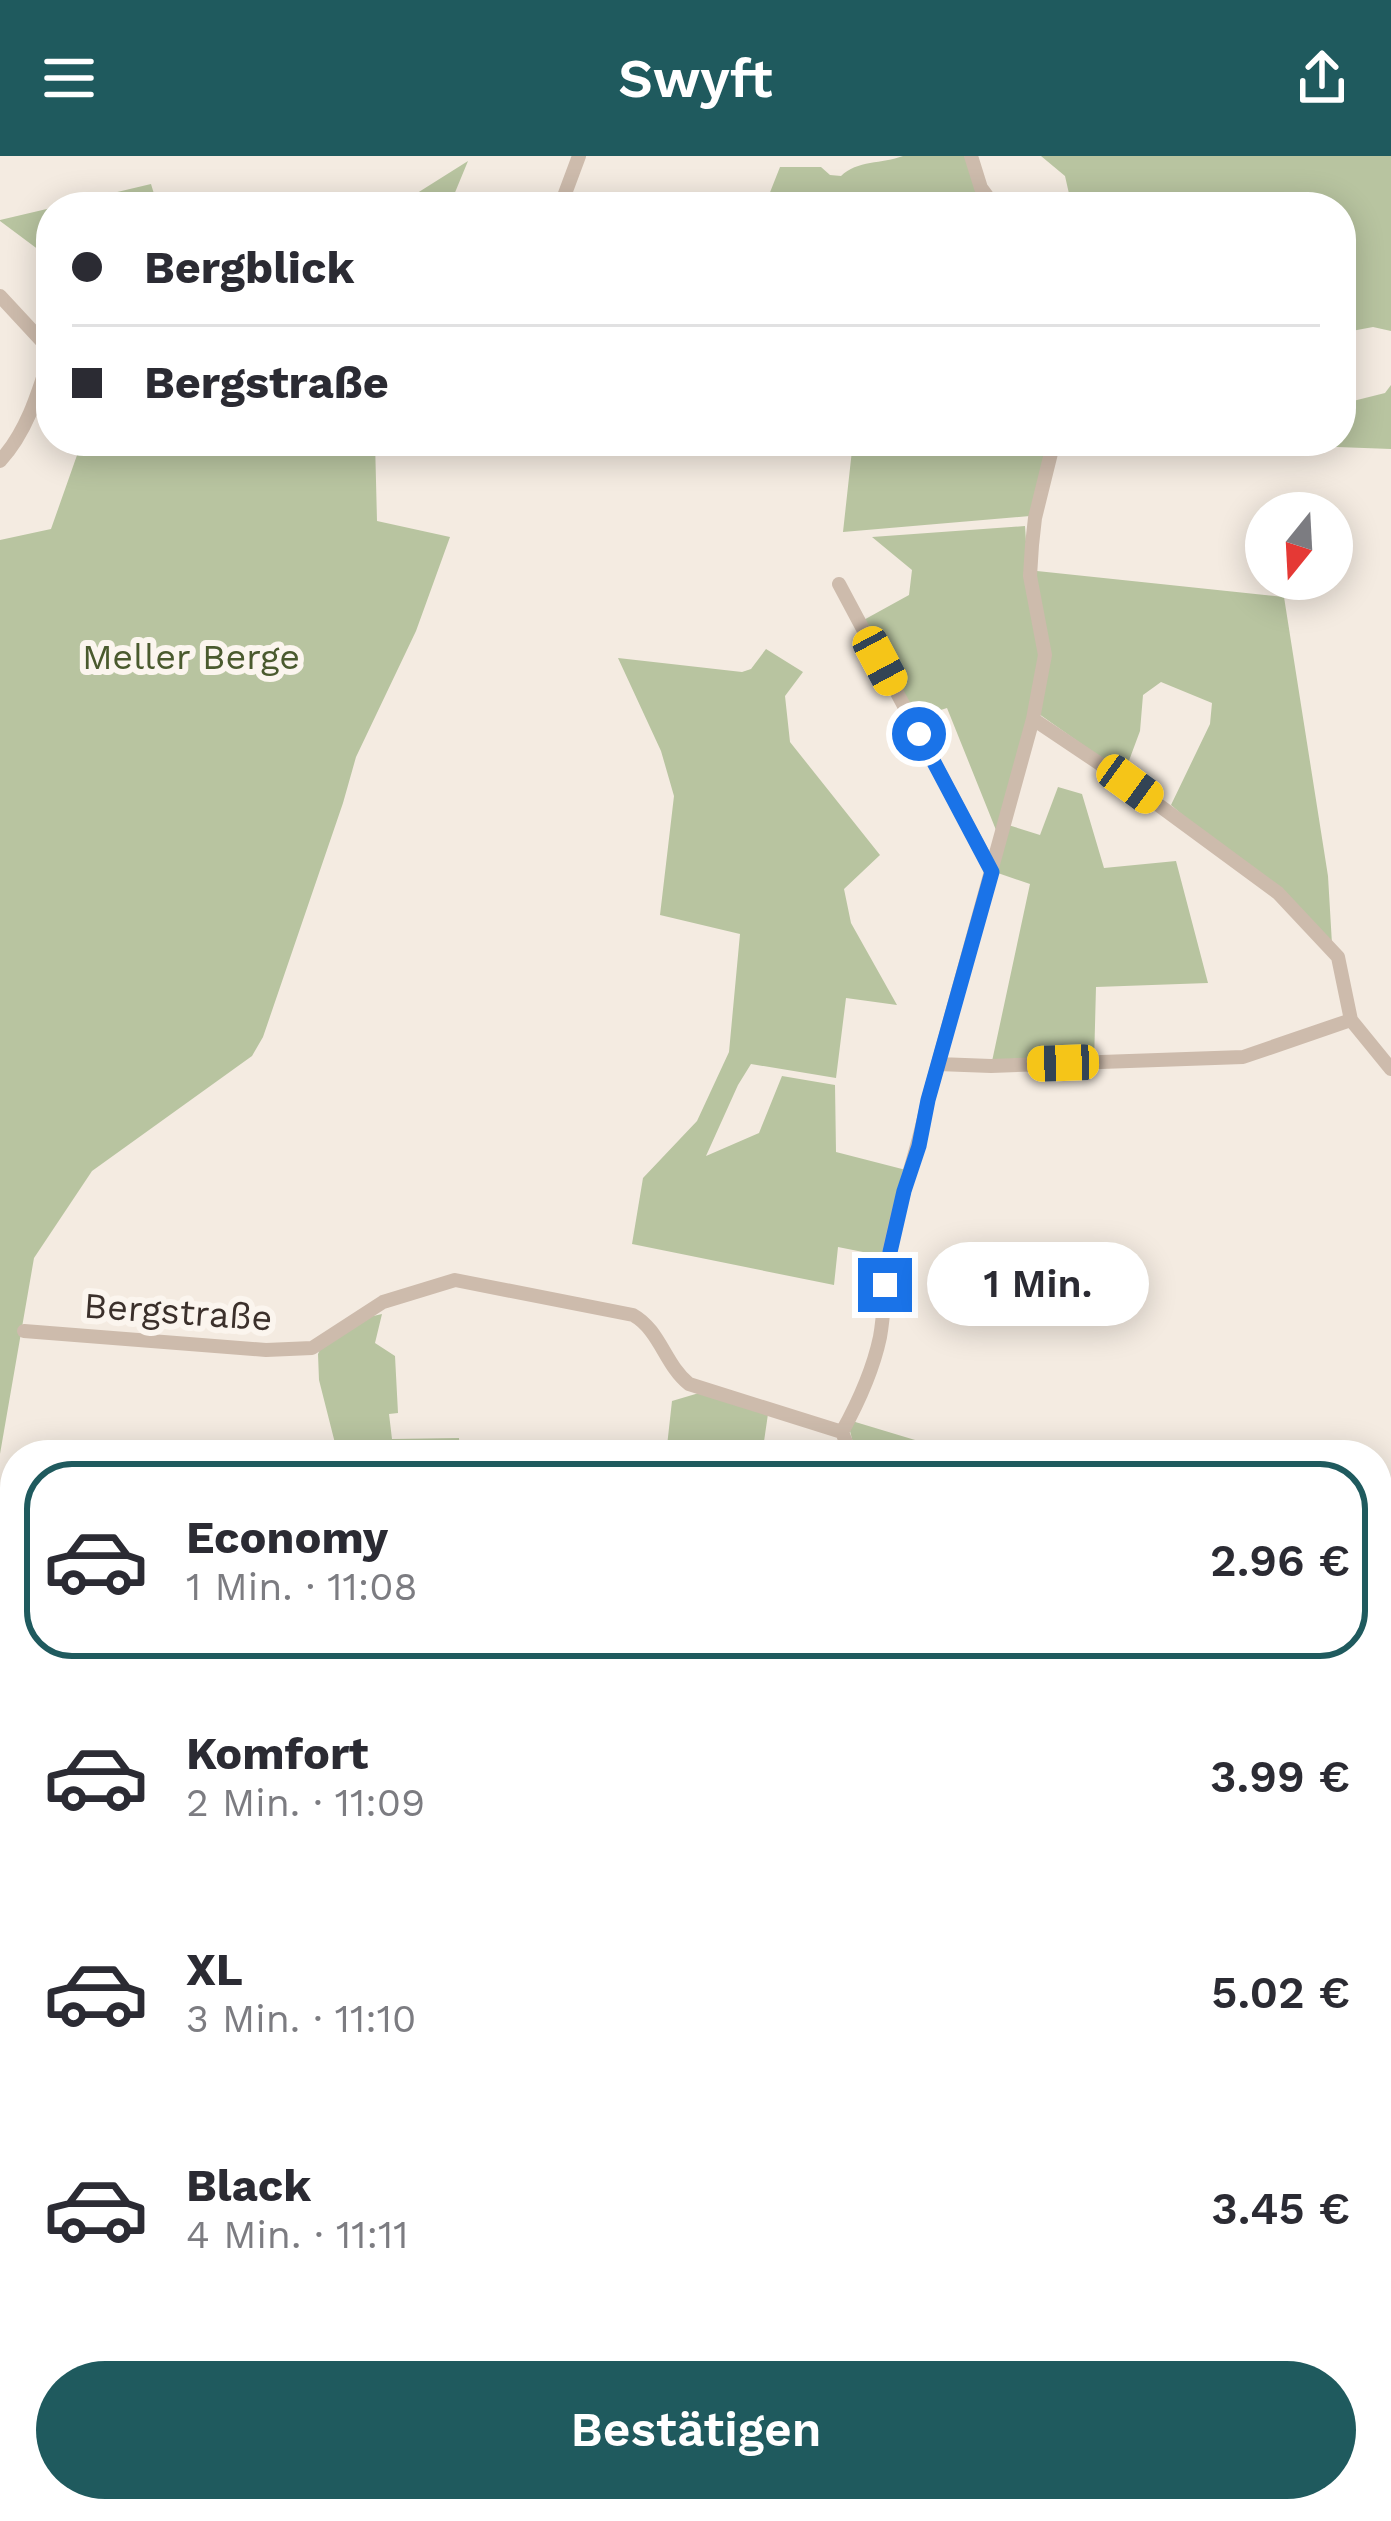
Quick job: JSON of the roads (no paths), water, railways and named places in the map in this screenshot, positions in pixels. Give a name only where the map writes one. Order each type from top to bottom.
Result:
[{"type":"street","points":[[565,192],[578,156]]},
{"type":"street","points":[[971,156],[984,192]]},
{"type":"street","points":[[0,296],[36,336]]},
{"type":"street","points":[[0,461],[14,446],[36,398]]},
{"type":"street","points":[[845,1440],[842,1432],[875,1357],[890,1252],[1033,719],[1045,655],[1030,576],[1031,545],[1050,456]]},
{"type":"street","points":[[839,584],[992,872]]},
{"type":"street","points":[[1033,719],[1278,893],[1338,957],[1351,1020],[1391,1069]]},
{"type":"street","points":[[938,1064],[1244,1057],[1351,1020]]},
{"type":"street","name":"Bergstraße","points":[[24,1331],[266,1350],[312,1348],[383,1302],[455,1280],[633,1316],[645,1322],[671,1365],[689,1384],[842,1432]]},
{"type":"park label","name":"Meller Berge","points":[[191,657]]}]
